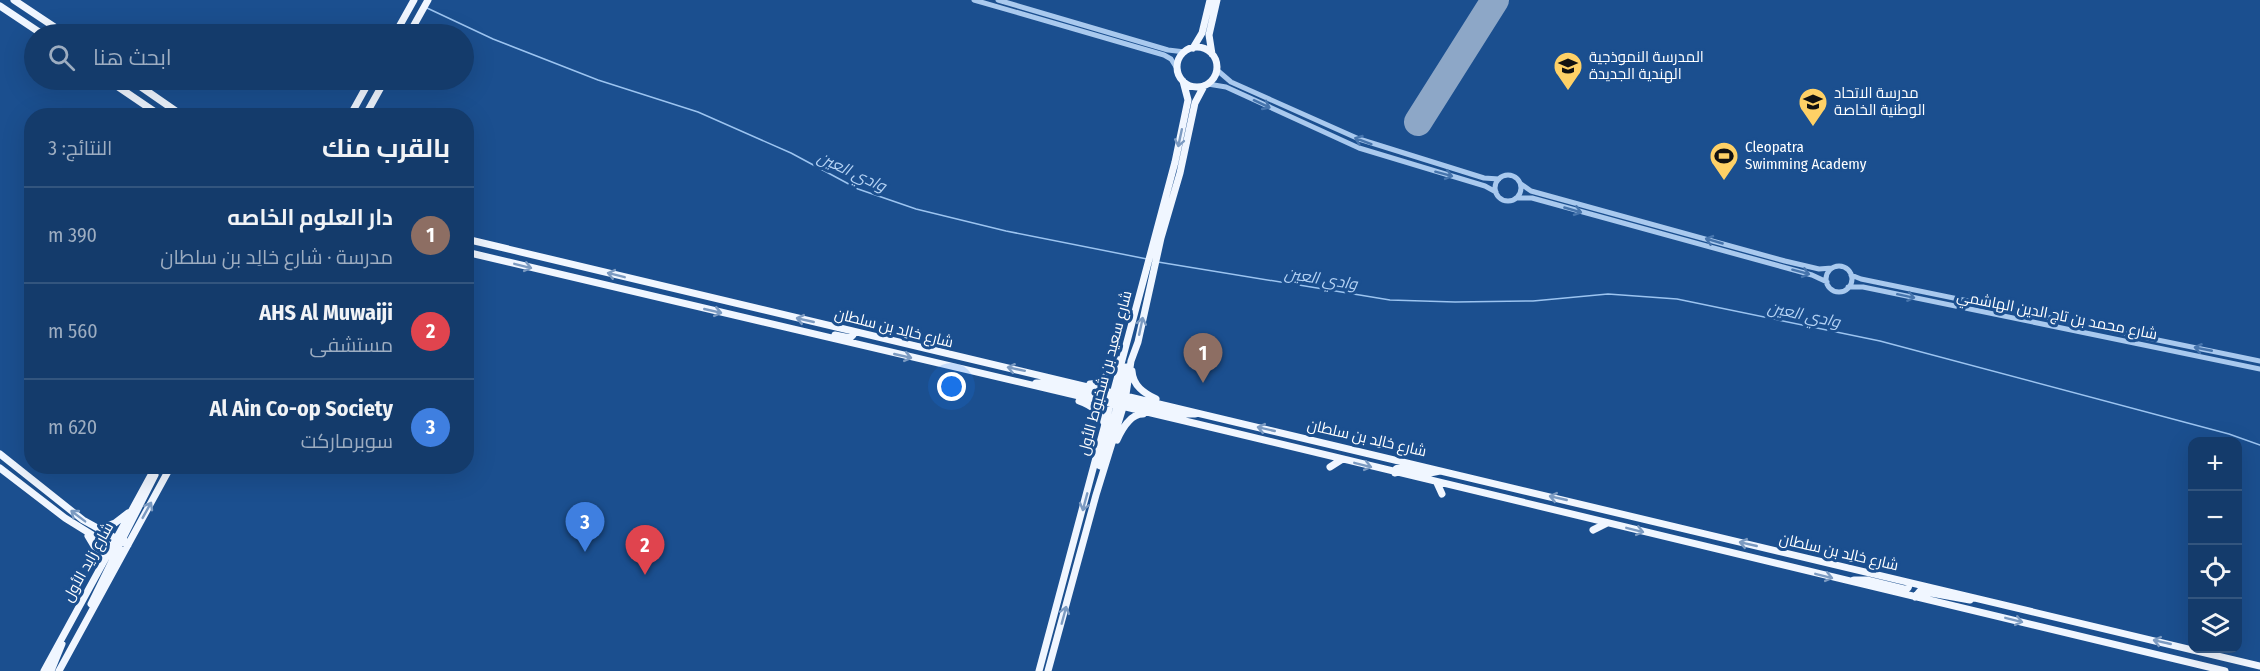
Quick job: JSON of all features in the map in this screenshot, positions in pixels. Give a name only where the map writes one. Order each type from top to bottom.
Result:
[{"type":"main road","points":[[14,0],[50,24]]},
{"type":"main road","points":[[401,24],[414,0]]},
{"type":"main road","points":[[415,24],[428,0]]},
{"type":"main road","points":[[1210,0],[1202,33],[1178,62],[1178,70],[1183,81],[1193,86],[1206,85],[1213,79],[1217,70],[1209,36],[1217,0]]},
{"type":"main road","points":[[0,6],[27,24]]},
{"type":"main road","points":[[1189,50],[1201,48],[1212,54]]},
{"type":"main road","name":"شارع سعيد بن شخبوط الأول","points":[[1039,671],[1105,426],[1118,400],[1138,342],[1144,297],[1187,105],[1187,90],[1183,81]]},
{"type":"main road","name":"شارع سعيد بن شخبوط الأول","points":[[1158,238],[1180,173],[1195,103],[1206,85]]},
{"type":"main road","points":[[123,90],[149,108]]},
{"type":"main road","points":[[145,90],[171,108]]},
{"type":"main road","points":[[354,108],[364,90]]},
{"type":"main road","points":[[369,108],[379,90]]},
{"type":"main road","name":"شارع خالِد بن سلطان","points":[[474,241],[1075,383],[1118,400],[1185,421],[1341,460],[2225,671]]},
{"type":"main road","name":"شارع خالِد بن سلطان","points":[[474,254],[1032,385],[1118,400],[1167,404],[2260,666]]},
{"type":"main road","points":[[663,300],[666,292],[692,297],[705,296]]},
{"type":"main road","name":"شارع سعيد بن شخبوط الأول","points":[[1048,671],[1099,487],[1130,352],[1129,338],[1132,324],[1144,297]]},
{"type":"main road","points":[[1075,383],[1095,385],[1102,382],[1118,364],[1132,324]]},
{"type":"main road","points":[[803,332],[815,331],[850,338],[853,335],[851,331]]},
{"type":"main road","points":[[1131,361],[1133,379],[1136,384],[1146,394],[1167,404]]},
{"type":"main road","points":[[1032,385],[1046,393],[1086,403],[1100,415],[1105,426]]},
{"type":"main road","points":[[1096,495],[1118,400],[1181,414],[1199,413]]},
{"type":"main road","points":[[1099,487],[1109,468],[1120,434],[1136,415],[1141,413],[1185,421]]},
{"type":"main road","points":[[0,454],[24,473]]},
{"type":"main road","points":[[1330,467],[1341,460]]},
{"type":"main road","points":[[1395,473],[1400,467],[1430,473],[1442,470]]},
{"type":"main road","points":[[0,468],[82,530],[118,551]]},
{"type":"main road","points":[[25,474],[83,520],[129,545]]},
{"type":"main road","name":"شارع زايد الأول","points":[[116,539],[152,474]]},
{"type":"main road","points":[[129,545],[123,538],[154,474]]},
{"type":"main road","name":"شارع زايد الأول","points":[[44,671],[101,566],[118,551],[129,545],[167,474]]},
{"type":"main road","points":[[1437,483],[1442,494]]},
{"type":"main road","points":[[98,529],[115,523],[134,507]]},
{"type":"main road","points":[[1593,530],[1607,523]]},
{"type":"main road","points":[[82,530],[97,550],[101,566]]},
{"type":"main road","points":[[116,539],[118,551]]},
{"type":"main road","name":"شارع زايد الأول","points":[[59,671],[85,624],[118,551]]},
{"type":"main road","points":[[1846,581],[1867,580],[1904,589],[1908,588],[1910,583]]},
{"type":"main road","points":[[1915,597],[1920,591],[1966,600],[1979,599]]},
{"type":"main road","points":[[51,671],[63,636]]},
{"type":"street","points":[[974,0],[1164,55],[1171,59],[1178,70]]},
{"type":"street","points":[[998,0],[1168,50],[1189,50]]},
{"type":"street","points":[[1206,85],[1226,87],[1359,148],[1485,186],[1505,200],[1529,198],[1812,275],[1827,282],[1835,291],[1841,291],[1851,283],[1851,275],[1843,266],[1819,269],[1785,261],[1534,192],[1511,175],[1484,178],[1359,140],[1231,82],[1217,70]]},
{"type":"street","points":[[1496,192],[1499,178]]},
{"type":"street","points":[[1516,198],[1520,193],[1521,184]]},
{"type":"street","points":[[1827,282],[1827,273],[1832,268]]},
{"type":"street","name":"شارع محمد بن تاج الدين الهاشمي","points":[[1851,275],[1861,279],[2260,361]]},
{"type":"street","name":"شارع محمد بن تاج الدين الهاشمي","points":[[1848,287],[1860,287],[2260,369]]},
{"type":"waterway","name":"وادي العين","points":[[427,8],[461,24]]},
{"type":"waterway","name":"وادي العين","points":[[474,30],[598,80],[698,112],[791,153],[858,189],[916,209],[1006,231],[1147,259]]},
{"type":"waterway","name":"وادي العين","points":[[1158,262],[1390,300],[1533,301],[1608,294],[1677,299],[1880,341],[2229,434],[2260,445]]},
{"type":"runway","points":[[1418,122],[1495,0]]},
{"type":"place","name":"المدرسة النموذجية الهندية الجديدة","points":[[1568,92]]},
{"type":"place","name":"مدرسة الاتحاد الوطنية الخاصة","points":[[1813,128]]},
{"type":"place","name":"Cleopatra Swimming Academy","points":[[1724,182]]},
{"type":"place","name":"دار العلوم الخاصه","points":[[1203,383]]},
{"type":"place","name":"Al Ain Co-op Society","points":[[585,552]]},
{"type":"place","name":"AHS Al Muwaiji","points":[[645,575]]}]
